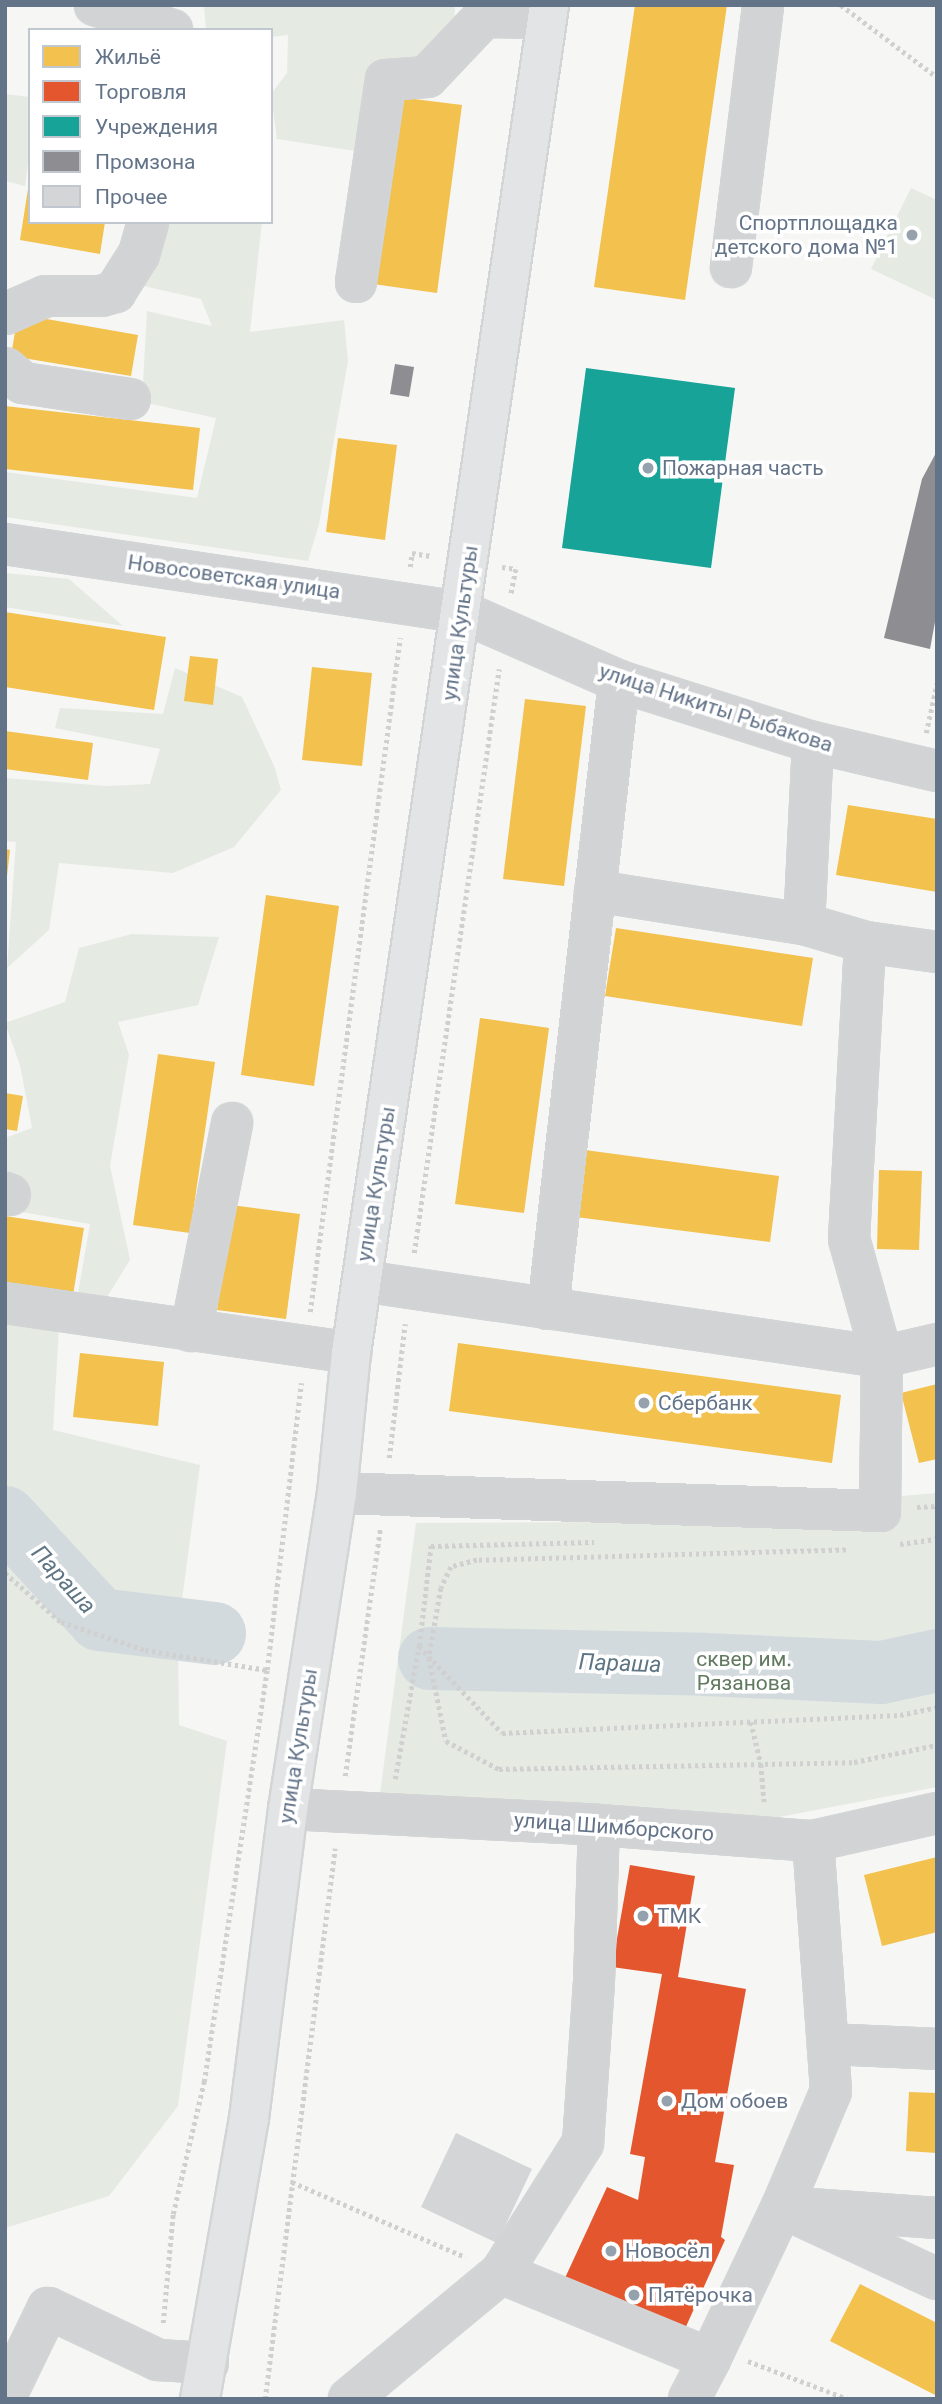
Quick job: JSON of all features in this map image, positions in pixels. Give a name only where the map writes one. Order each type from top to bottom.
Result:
[{"type":"main road","name":"улица Культуры","points":[[206,2387],[249,2118],[288,1809],[337,1493],[351,1353],[462,612],[548,11]]},
{"type":"street","points":[[95,5],[166,28]]},
{"type":"street","points":[[731,267],[763,5]]},
{"type":"street","points":[[356,282],[386,80],[427,77],[484,17],[548,11]]},
{"type":"street","points":[[5,314],[46,296],[102,296],[115,292],[139,254],[147,224]]},
{"type":"street","points":[[5,369],[23,383],[130,399]]},
{"type":"street","name":"Новосоветская улица","points":[[5,544],[462,612]]},
{"type":"street","name":"улица Никиты Рыбакова","points":[[462,612],[619,681],[813,742],[928,769]]},
{"type":"street","points":[[548,1308],[619,681]]},
{"type":"street","points":[[804,924],[813,742]]},
{"type":"street","points":[[595,891],[804,924],[865,942],[937,952]]},
{"type":"street","points":[[337,1493],[880,1511],[882,1357],[849,1239],[865,942]]},
{"type":"street","points":[[191,1331],[232,1123]]},
{"type":"street","points":[[362,1281],[882,1357],[937,1343]]},
{"type":"street","points":[[5,1303],[351,1353]]},
{"type":"street","name":"улица Шимборского","points":[[288,1809],[599,1825],[813,1841],[937,1813]]},
{"type":"street","points":[[349,2399],[501,2273],[583,2143],[594,1982],[599,1825]]},
{"type":"street","points":[[689,2399],[782,2207],[831,2091],[813,1841]]},
{"type":"street","points":[[828,2044],[937,2049]]},
{"type":"street","points":[[782,2207],[937,2218]]},
{"type":"street","points":[[782,2207],[937,2279]]},
{"type":"street","points":[[501,2273],[712,2354]]},
{"type":"street","points":[[5,2397],[48,2308],[158,2360],[206,2387]]},
{"type":"path","points":[[841,5],[937,77]]},
{"type":"path","points":[[158,2360],[173,2214],[204,2082],[267,1670],[305,1348],[412,552],[516,569],[505,630]]},
{"type":"path","points":[[928,769],[937,683]]},
{"type":"path","points":[[898,1544],[937,1539]]},
{"type":"path","points":[[388,1814],[419,1646],[431,1546]]},
{"type":"path","points":[[859,1550],[477,1560],[451,1567],[441,1588],[429,1658],[446,1741],[499,1769],[854,1762],[937,1745]]},
{"type":"path","points":[[5,1573],[61,1622],[145,1650],[267,1670]]},
{"type":"path","points":[[419,1646],[502,1734],[900,1715],[937,1706]]},
{"type":"path","points":[[751,1722],[761,1764],[766,1838]]},
{"type":"path","points":[[292,2182],[501,2273]]},
{"type":"path","points":[[712,2354],[848,2399]]},
{"type":"green space","points":[[204,5],[455,5],[454,28],[395,92],[355,151],[277,139],[273,91],[287,73],[288,35],[273,37],[273,28],[206,28]]},
{"type":"green space","points":[[5,94],[28,97],[28,163],[25,186],[5,181]]},
{"type":"green space","name":"Спортплощадка детского дома №1","points":[[911,188],[937,200],[937,300],[871,269]]},
{"type":"green space","points":[[139,224],[262,224],[250,332],[344,320],[348,361],[319,524],[308,561],[5,517],[5,472],[197,498],[216,418],[142,402],[147,311],[212,326],[201,299],[126,282]]},
{"type":"green space","points":[[5,573],[69,579],[123,626],[5,607]]},
{"type":"green space","points":[[175,668],[242,697],[275,768],[281,790],[234,847],[173,873],[59,863],[49,930],[7,968],[16,842],[5,841],[5,778],[107,786],[150,784],[160,749],[55,728],[60,708],[163,714]]},
{"type":"green space","points":[[132,934],[219,937],[198,1005],[118,1022],[129,1055],[110,1166],[130,1260],[87,1329],[77,1299],[90,1224],[5,1209],[5,1138],[32,1128],[20,1065],[5,1023],[65,1002],[79,948]]},
{"type":"green space","points":[[5,1321],[59,1327],[53,1430],[200,1465],[179,1622],[100,1614],[5,1510]]},
{"type":"green space","name":"сквер им. Рязанова","points":[[937,1493],[937,1787],[758,1821],[380,1794],[416,1523],[855,1521],[867,1499]]},
{"type":"green space","points":[[5,1523],[96,1622],[178,1635],[179,1725],[227,1741],[178,2106],[109,2196],[5,2228]]},
{"type":"building: Жильё","points":[[635,5],[727,5],[685,300],[594,287]]},
{"type":"building: Жильё","points":[[398,97],[462,105],[437,293],[373,284]]},
{"type":"building: Жильё","points":[[28,189],[28,224],[105,224],[100,254],[20,240]]},
{"type":"building: Жильё","points":[[18,314],[138,335],[131,376],[11,356]]},
{"type":"building: Жильё","points":[[5,406],[200,428],[193,490],[5,469]]},
{"type":"building: Жильё","points":[[338,438],[397,445],[385,540],[326,532]]},
{"type":"building: Жильё","points":[[5,612],[166,637],[154,710],[5,687]]},
{"type":"building: Жильё","points":[[190,656],[218,659],[213,705],[184,701]]},
{"type":"building: Жильё","points":[[312,667],[372,673],[362,766],[302,760]]},
{"type":"building: Жильё","points":[[525,699],[586,706],[564,886],[503,879]]},
{"type":"building: Жильё","points":[[5,731],[93,743],[88,780],[5,769]]},
{"type":"building: Жильё","points":[[848,805],[937,819],[937,892],[836,875]]},
{"type":"building: Жильё","points":[[5,849],[10,850],[7,876],[5,876]]},
{"type":"building: Жильё","points":[[266,895],[339,906],[314,1086],[241,1075]]},
{"type":"building: Жильё","points":[[616,928],[813,958],[802,1026],[605,996]]},
{"type":"building: Жильё","points":[[480,1018],[549,1028],[524,1213],[455,1204]]},
{"type":"building: Жильё","points":[[158,1054],[215,1062],[190,1233],[133,1225]]},
{"type":"building: Жильё","points":[[5,1093],[23,1096],[17,1131],[5,1129]]},
{"type":"building: Жильё","points":[[585,1150],[779,1176],[770,1242],[576,1217]]},
{"type":"building: Жильё","points":[[879,1170],[922,1171],[919,1250],[877,1249]]},
{"type":"building: Жильё","points":[[231,1205],[300,1214],[286,1319],[217,1310]]},
{"type":"building: Жильё","points":[[5,1216],[84,1228],[73,1295],[5,1285]]},
{"type":"building: Жильё","points":[[458,1343],[841,1395],[832,1463],[449,1411]]},
{"type":"building: Жильё","points":[[80,1353],[164,1362],[158,1426],[73,1417]]},
{"type":"building: Жильё","points":[[937,1384],[937,1459],[919,1463],[901,1393]]},
{"type":"building: Жильё","points":[[937,1857],[937,1932],[882,1946],[864,1875]]},
{"type":"building: Жильё","points":[[909,2092],[937,2093],[937,2153],[906,2151]]},
{"type":"building: Жильё","points":[[860,2284],[937,2323],[937,2396],[830,2341]]},
{"type":"building: Торговля","points":[[630,1865],[695,1876],[678,1977],[746,1989],[715,2162],[734,2165],[721,2237],[725,2240],[684,2331],[565,2278],[607,2187],[638,2200],[645,2157],[630,2154],[662,1974],[612,1967]]},
{"type":"building: Учреждения","name":"Пожарная часть","points":[[586,368],[735,388],[711,568],[562,548]]},
{"type":"building: Промзона","points":[[395,364],[414,367],[409,397],[390,394]]},
{"type":"building: Промзона","points":[[937,451],[937,611],[930,649],[884,638],[922,479]]},
{"type":"building: Прочее","points":[[456,2133],[532,2169],[497,2243],[421,2207]]},
{"type":"waterway","name":"Параша","points":[[5,1517],[99,1619],[214,1633]]},
{"type":"waterway","name":"Параша","points":[[429,1658],[705,1664],[881,1672],[937,1660]]},
{"type":"place","name":"Спортплощадка детского дома №1","points":[[912,235]]},
{"type":"place","name":"Пожарная часть","points":[[648,468]]},
{"type":"place","name":"Сбербанк","points":[[644,1403]]},
{"type":"place","name":"ТМК","points":[[643,1916]]},
{"type":"place","name":"Дом обоев","points":[[667,2101]]},
{"type":"place","name":"Новосёл","points":[[611,2251]]},
{"type":"place","name":"Пятёрочка","points":[[634,2295]]}]
